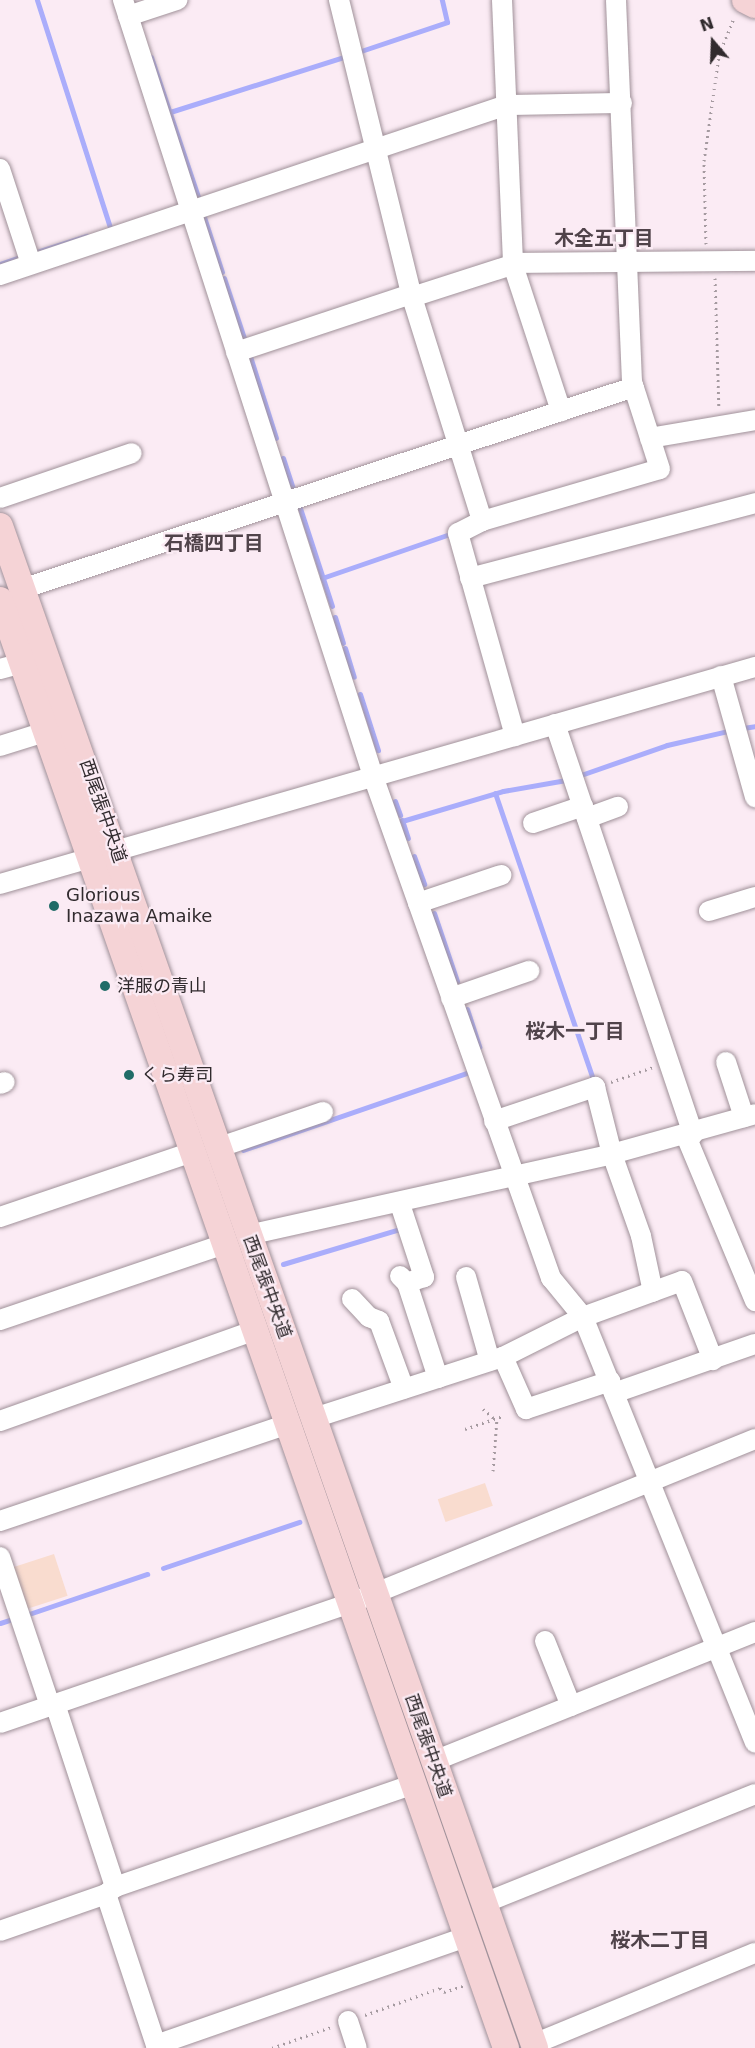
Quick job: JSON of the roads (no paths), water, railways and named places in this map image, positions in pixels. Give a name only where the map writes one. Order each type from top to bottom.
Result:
[{"type":"main road","name":"西尾張中央道","points":[[0,526],[11,594],[11,666],[45,732],[89,858],[205,1150],[248,1235],[534,2046]]},
{"type":"main road","name":"西尾張中央道","points":[[11,594],[116,849],[205,1150],[225,1244],[506,2048]]},
{"type":"street","points":[[177,0],[125,8],[373,776],[551,1278],[583,1317],[755,1743]]},
{"type":"street","points":[[339,0],[411,295],[482,521]]},
{"type":"street","points":[[502,0],[513,265],[561,411]]},
{"type":"street","points":[[514,736],[458,533],[482,521],[660,469],[634,387],[616,0]]},
{"type":"street","points":[[0,274],[507,105],[622,103]]},
{"type":"street","points":[[0,169],[31,264]]},
{"type":"street","points":[[236,352],[411,295],[513,265],[628,261],[755,261]]},
{"type":"street","points":[[11,594],[634,387]]},
{"type":"street","points":[[650,438],[755,420]]},
{"type":"street","points":[[0,498],[132,453]]},
{"type":"street","points":[[470,578],[755,503]]},
{"type":"street","points":[[0,884],[755,667]]},
{"type":"street","points":[[721,676],[755,797]]},
{"type":"street","points":[[555,724],[669,1061],[689,1135],[755,1301]]},
{"type":"street","points":[[0,746],[45,732]]},
{"type":"street","points":[[533,823],[618,807]]},
{"type":"street","points":[[418,903],[501,875]]},
{"type":"street","points":[[709,911],[755,897]]},
{"type":"street","points":[[451,998],[529,971]]},
{"type":"street","points":[[248,1235],[400,1204],[612,1154],[689,1135],[749,1116],[726,1062]]},
{"type":"street","points":[[494,1121],[595,1087],[612,1154],[641,1236],[653,1292]]},
{"type":"street","points":[[0,1216],[323,1112]]},
{"type":"street","points":[[400,1204],[424,1277],[404,1280],[438,1378]]},
{"type":"street","points":[[0,1320],[225,1244]]},
{"type":"street","points":[[466,1277],[497,1359],[526,1409],[712,1360],[755,1344]]},
{"type":"street","points":[[314,1419],[497,1359],[583,1317],[682,1281],[712,1360]]},
{"type":"street","points":[[352,1299],[369,1317],[379,1321],[404,1389]]},
{"type":"street","points":[[0,1421],[255,1330]]},
{"type":"street","points":[[0,1521],[288,1424]]},
{"type":"street","points":[[0,1723],[351,1604],[755,1439]]},
{"type":"street","points":[[0,1557],[52,1705],[156,2045],[467,1937]]},
{"type":"street","points":[[434,1761],[755,1632]]},
{"type":"street","points":[[545,1641],[571,1706]]},
{"type":"street","points":[[0,1931],[414,1784]]},
{"type":"street","points":[[484,1903],[755,1794]]},
{"type":"street","points":[[534,2046],[755,1953]]},
{"type":"street","points":[[348,2020],[357,2048]]},
{"type":"waterway","points":[[37,0],[110,228]]},
{"type":"waterway","points":[[358,52],[447,22],[442,0]]},
{"type":"waterway","points":[[170,112],[347,56]]},
{"type":"waterway","points":[[151,57],[198,197]]},
{"type":"waterway","points":[[203,214],[222,272]]},
{"type":"waterway","points":[[37,252],[86,236]]},
{"type":"waterway","points":[[0,264],[20,257]]},
{"type":"waterway","points":[[224,278],[245,341]]},
{"type":"waterway","points":[[249,353],[276,438]]},
{"type":"waterway","points":[[283,458],[293,489]]},
{"type":"waterway","points":[[300,508],[332,606]]},
{"type":"waterway","points":[[322,578],[453,533]]},
{"type":"waterway","points":[[335,617],[343,643]]},
{"type":"waterway","points":[[345,648],[354,677]]},
{"type":"waterway","points":[[360,694],[378,750]]},
{"type":"waterway","points":[[743,728],[755,726]]},
{"type":"waterway","points":[[578,776],[667,745],[728,731]]},
{"type":"waterway","points":[[402,821],[503,791],[566,780]]},
{"type":"waterway","points":[[495,793],[594,1082]]},
{"type":"waterway","points":[[395,801],[400,815]]},
{"type":"waterway","points":[[402,820],[408,838]]},
{"type":"waterway","points":[[414,856],[424,884]]},
{"type":"waterway","points":[[434,913],[457,981]]},
{"type":"waterway","points":[[467,1009],[479,1047]]},
{"type":"waterway","points":[[243,1150],[466,1073]]},
{"type":"waterway","points":[[283,1264],[403,1228]]},
{"type":"waterway","points":[[163,1568],[299,1522]]},
{"type":"waterway","points":[[26,1615],[147,1574]]},
{"type":"waterway","points":[[0,1623],[15,1618]]},
{"type":"waterway","points":[[405,1716],[476,1923]]},
{"type":"waterway","points":[[494,1974],[520,2048]]},
{"type":"place","name":"Glorious Inazawa Amaike","points":[[54,906]]},
{"type":"place","name":"洋服の青山","points":[[105,986]]},
{"type":"place","name":"くら寿司","points":[[129,1075]]},
{"type":"district","name":"木全五丁目","points":[[604,238]]},
{"type":"district","name":"石橋四丁目","points":[[214,543]]},
{"type":"district","name":"桜木一丁目","points":[[575,1031]]},
{"type":"district","name":"桜木二丁目","points":[[660,1940]]}]
